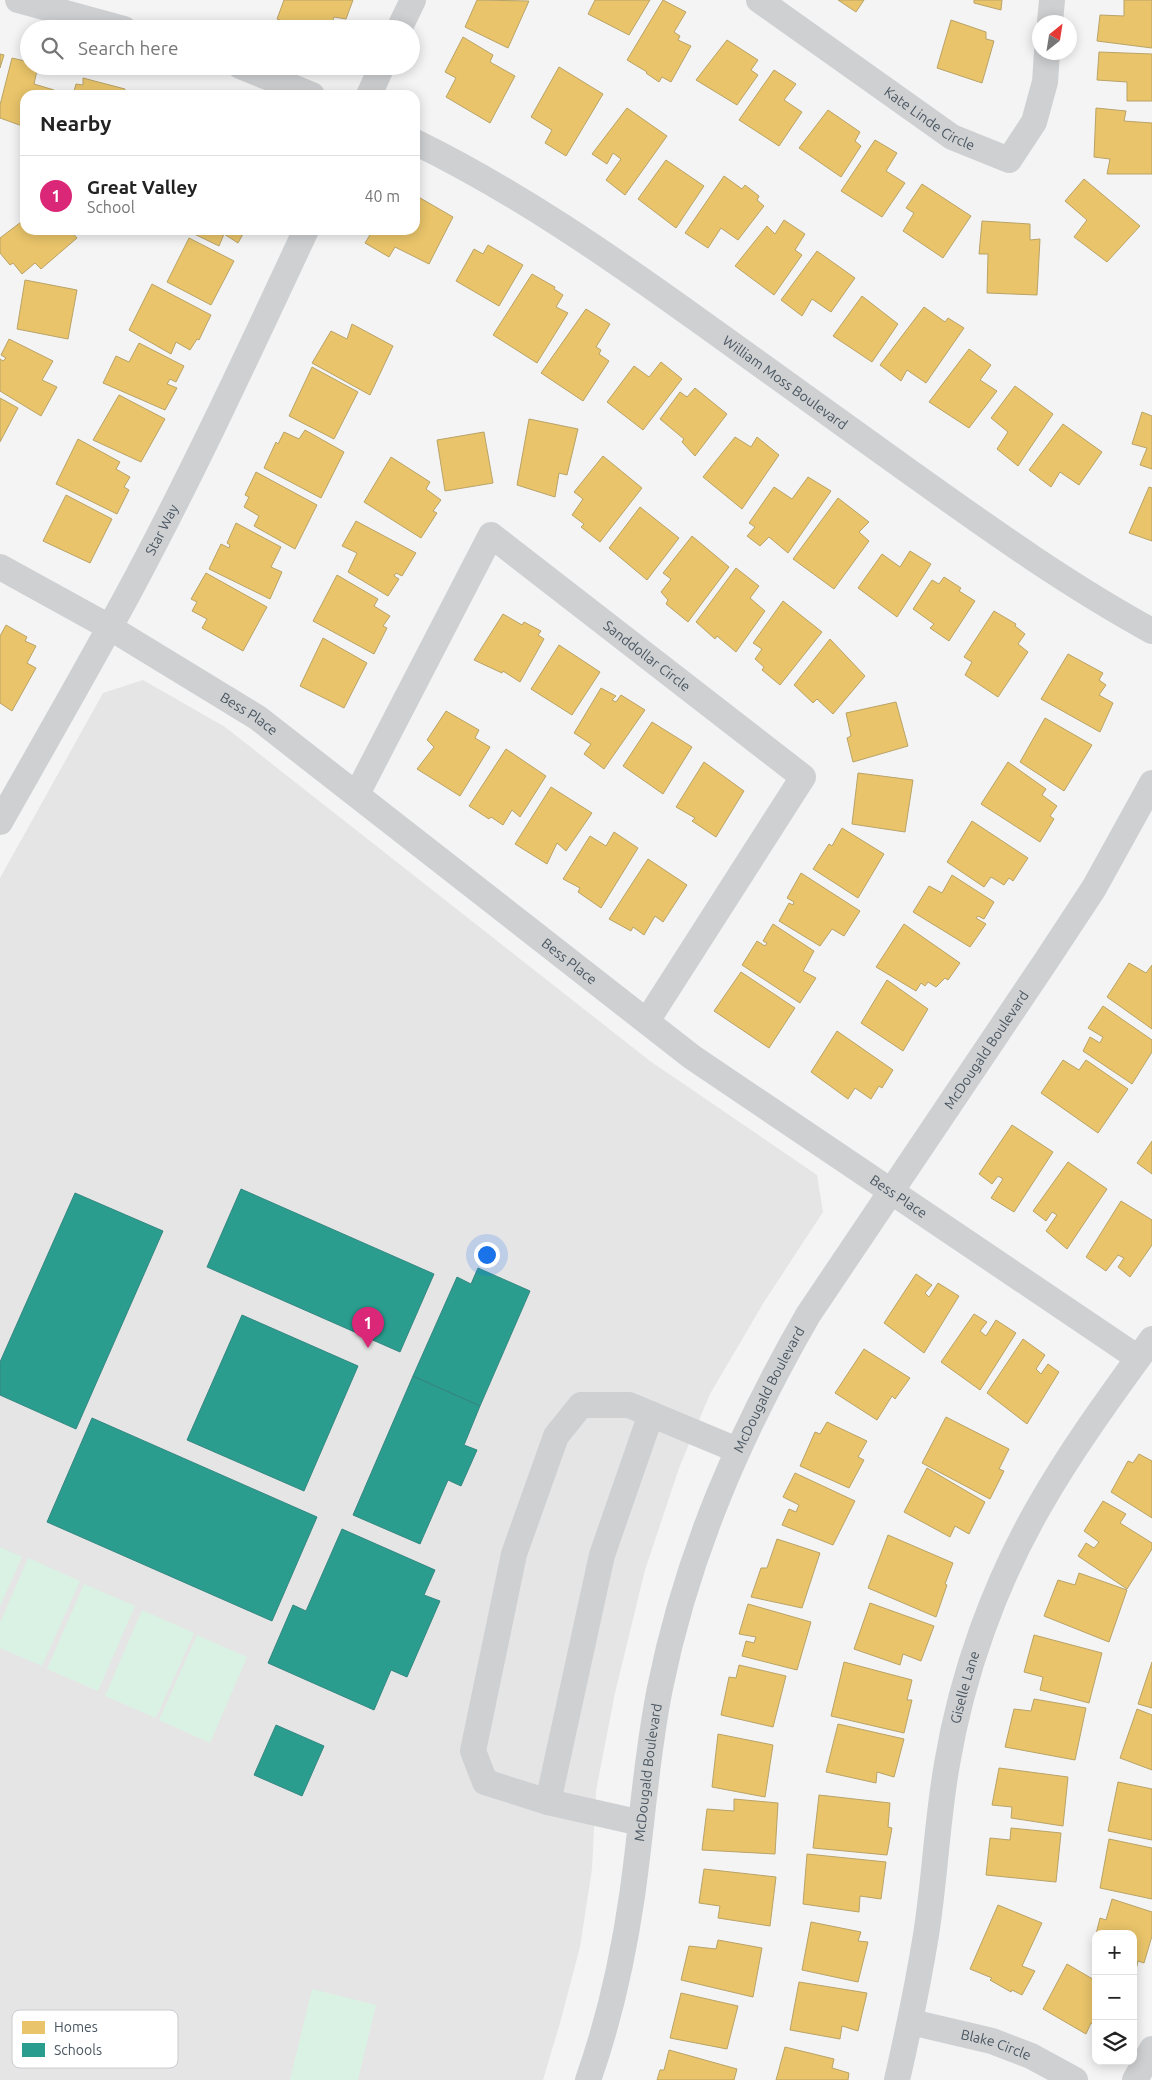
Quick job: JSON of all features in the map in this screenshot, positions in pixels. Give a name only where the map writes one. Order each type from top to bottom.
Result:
[{"type":"street","points":[[18,0],[91,20]]},
{"type":"street","points":[[403,20],[412,0]]},
{"type":"street","name":"Kate Linde Circle","points":[[759,0],[952,137],[1009,160],[1034,122],[1045,82],[1047,60]]},
{"type":"street","points":[[1051,15],[1052,0]]},
{"type":"street","points":[[262,75],[300,90]]},
{"type":"street","points":[[371,90],[378,75]]},
{"type":"street","name":"William Moss Boulevard","points":[[420,145],[525,202],[604,252],[1018,550],[1152,632]]},
{"type":"street","name":"Star Way","points":[[0,822],[109,627],[174,505],[229,396],[304,235]]},
{"type":"street","name":"Sanddollar Circle","points":[[357,794],[491,535],[803,777],[647,1021]]},
{"type":"street","name":"Bess Place","points":[[0,567],[109,627],[258,718],[692,1057],[891,1192],[1145,1348]]},
{"type":"street","name":"McDougald Boulevard","points":[[588,2080],[617,1979],[632,1897],[649,1754],[660,1688],[675,1623],[694,1558],[717,1495],[774,1374],[808,1315],[1094,888],[1152,783]]},
{"type":"street","name":"Giselle Lane","points":[[896,2080],[910,2022],[926,1933],[947,1763],[962,1696],[982,1631],[1010,1564],[1039,1506],[1075,1447],[1145,1348]]},
{"type":"street","points":[[641,1823],[548,1802],[485,1782],[474,1750],[514,1554],[556,1436],[581,1405],[629,1405],[737,1450]]},
{"type":"street","points":[[548,1802],[602,1554],[651,1414]]},
{"type":"street","name":"Blake Circle","points":[[910,2022],[992,2041],[1031,2056],[1075,2080]]},
{"type":"street","points":[[1135,2080],[1152,2049]]},
{"type":"shaded area","points":[[143,680],[225,727],[650,1061],[817,1175],[823,1212],[764,1302],[710,1394],[679,1468],[645,1570],[615,1693],[596,1791],[592,1869],[580,1947],[543,2080],[0,2080],[0,878],[103,693]]},
{"type":"green space","points":[[0,1547],[22,1557],[0,1606]]},
{"type":"green space","points":[[28,1558],[80,1581],[42,1666],[0,1648],[0,1623]]},
{"type":"green space","points":[[84,1584],[135,1606],[98,1691],[47,1669]]},
{"type":"green space","points":[[142,1610],[194,1633],[156,1718],[105,1696]]},
{"type":"green space","points":[[197,1635],[247,1657],[210,1743],[159,1720]]},
{"type":"green space","points":[[312,1989],[376,2005],[358,2080],[290,2080]]},
{"type":"building: Homes","points":[[284,0],[353,0],[346,19],[334,17],[333,20],[277,19]]},
{"type":"building: Homes","points":[[477,0],[529,1],[508,48],[465,27]]},
{"type":"building: Homes","points":[[595,0],[650,0],[629,35],[588,14]]},
{"type":"building: Homes","points":[[663,0],[686,12],[674,32],[680,36],[678,40],[691,46],[671,82],[662,77],[659,82],[627,60]]},
{"type":"building: Homes","points":[[838,0],[864,0],[856,12]]},
{"type":"building: Homes","points":[[974,0],[1002,0],[1001,10],[974,3]]},
{"type":"building: Homes","points":[[1124,0],[1152,0],[1152,48],[1097,41],[1100,15],[1124,16]]},
{"type":"building: Homes","points":[[951,20],[986,32],[986,39],[994,41],[982,83],[937,68]]},
{"type":"building: Homes","points":[[463,37],[493,55],[490,62],[515,76],[490,123],[446,97],[456,78],[445,72]]},
{"type":"building: Homes","points":[[727,40],[758,60],[751,70],[758,75],[737,105],[696,80]]},
{"type":"building: Homes","points":[[1099,52],[1152,54],[1152,101],[1127,101],[1127,82],[1097,80]]},
{"type":"building: Homes","points":[[0,54],[4,55],[0,68]]},
{"type":"building: Homes","points":[[12,58],[20,60],[20,75],[36,75],[34,84],[54,90],[20,90],[20,125],[0,118],[0,105]]},
{"type":"building: Homes","points":[[559,67],[603,94],[566,156],[545,143],[552,130],[531,117]]},
{"type":"building: Homes","points":[[774,70],[796,84],[784,100],[802,112],[779,146],[739,120]]},
{"type":"building: Homes","points":[[83,78],[125,89],[74,90],[76,84],[83,85]]},
{"type":"building: Homes","points":[[627,108],[667,136],[625,195],[606,180],[621,159],[613,153],[607,164],[592,154]]},
{"type":"building: Homes","points":[[1096,108],[1126,111],[1124,121],[1152,123],[1152,174],[1107,174],[1110,159],[1094,157]]},
{"type":"building: Homes","points":[[828,110],[860,132],[855,141],[861,146],[841,177],[799,148]]},
{"type":"building: Homes","points":[[875,140],[897,153],[886,171],[905,183],[882,217],[841,191]]},
{"type":"building: Homes","points":[[666,160],[704,186],[676,228],[638,199]]},
{"type":"building: Homes","points":[[724,176],[742,189],[745,185],[759,196],[757,200],[764,206],[738,240],[721,228],[708,248],[685,233]]},
{"type":"building: Homes","points":[[1084,179],[1140,226],[1107,262],[1074,237],[1087,220],[1065,201]]},
{"type":"building: Homes","points":[[922,184],[971,216],[943,258],[903,231],[914,213],[906,208]]},
{"type":"building: Homes","points":[[420,198],[453,217],[429,264],[395,247],[389,257],[365,243],[370,235],[420,235]]},
{"type":"building: Homes","points":[[784,220],[805,234],[795,250],[802,255],[774,295],[735,266],[767,226],[775,234]]},
{"type":"building: Homes","points":[[982,221],[1030,224],[1030,240],[1040,239],[1037,295],[987,293],[988,254],[979,254]]},
{"type":"building: Homes","points":[[20,223],[20,235],[74,235],[77,238],[41,269],[35,263],[22,274],[13,263],[10,265],[0,253],[0,238]]},
{"type":"building: Homes","points":[[196,235],[224,235],[219,246]]},
{"type":"building: Homes","points":[[226,235],[242,235],[238,243]]},
{"type":"building: Homes","points":[[189,238],[234,261],[211,305],[167,282]]},
{"type":"building: Homes","points":[[488,245],[523,265],[499,306],[456,281],[474,249],[483,254]]},
{"type":"building: Homes","points":[[817,251],[855,278],[831,312],[812,299],[802,316],[781,300]]},
{"type":"building: Homes","points":[[532,274],[555,287],[554,289],[563,295],[556,307],[568,313],[537,363],[493,335]]},
{"type":"building: Homes","points":[[25,280],[77,290],[68,339],[17,329]]},
{"type":"building: Homes","points":[[152,284],[211,315],[199,340],[197,339],[190,350],[176,342],[171,354],[129,330]]},
{"type":"building: Homes","points":[[862,296],[898,324],[872,362],[833,336]]},
{"type":"building: Homes","points":[[924,307],[945,322],[948,318],[964,328],[926,383],[907,370],[901,381],[880,365]]},
{"type":"building: Homes","points":[[586,309],[610,324],[596,347],[601,350],[599,354],[609,361],[583,401],[541,373]]},
{"type":"building: Homes","points":[[352,324],[393,346],[370,395],[312,363],[331,331],[347,339]]},
{"type":"building: Homes","points":[[9,339],[53,361],[42,380],[57,387],[41,416],[0,391],[0,359],[3,361],[6,358],[1,355]]},
{"type":"building: Homes","points":[[139,343],[184,366],[176,382],[170,379],[167,384],[177,388],[165,410],[103,383],[116,356],[129,362]]},
{"type":"building: Homes","points":[[969,349],[991,365],[980,380],[997,391],[969,428],[929,402]]},
{"type":"building: Homes","points":[[661,362],[682,379],[643,430],[607,402],[634,366],[649,377]]},
{"type":"building: Homes","points":[[312,367],[358,392],[334,439],[289,416]]},
{"type":"building: Homes","points":[[1015,386],[1053,414],[1018,466],[997,449],[1008,432],[991,418]]},
{"type":"building: Homes","points":[[695,388],[727,414],[695,456],[682,442],[684,439],[660,419],[680,392],[687,397]]},
{"type":"building: Homes","points":[[119,395],[165,419],[141,462],[93,440]]},
{"type":"building: Homes","points":[[0,398],[18,408],[0,442]]},
{"type":"building: Homes","points":[[1142,412],[1152,416],[1152,469],[1140,465],[1147,448],[1132,444]]},
{"type":"building: Homes","points":[[529,419],[578,429],[567,475],[559,473],[555,497],[517,485]]},
{"type":"building: Homes","points":[[1063,424],[1102,452],[1079,485],[1060,472],[1051,487],[1029,470]]},
{"type":"building: Homes","points":[[305,430],[344,452],[321,498],[264,468],[276,442],[278,444],[284,432],[299,439]]},
{"type":"building: Homes","points":[[484,432],[493,483],[445,491],[437,440]]},
{"type":"building: Homes","points":[[735,437],[751,447],[757,437],[779,455],[742,509],[703,477]]},
{"type":"building: Homes","points":[[78,439],[120,462],[116,469],[130,477],[124,487],[129,490],[117,514],[56,484]]},
{"type":"building: Homes","points":[[603,456],[642,488],[600,542],[581,527],[584,524],[572,515],[583,499],[574,492]]},
{"type":"building: Homes","points":[[391,457],[430,482],[426,489],[441,500],[433,511],[437,513],[421,538],[364,502]]},
{"type":"building: Homes","points":[[256,472],[317,505],[295,549],[254,526],[259,516],[244,507],[249,497],[245,495]]},
{"type":"building: Homes","points":[[808,477],[831,491],[788,553],[769,537],[760,546],[747,536],[755,527],[749,523],[774,487],[792,499]]},
{"type":"building: Homes","points":[[1149,487],[1152,488],[1152,541],[1129,533]]},
{"type":"building: Homes","points":[[66,495],[112,519],[90,563],[43,541]]},
{"type":"building: Homes","points":[[838,498],[869,522],[859,532],[869,541],[834,589],[793,559]]},
{"type":"building: Homes","points":[[640,507],[679,538],[647,580],[609,548]]},
{"type":"building: Homes","points":[[356,521],[416,553],[402,576],[396,573],[394,576],[399,579],[388,596],[348,572],[357,553],[342,546]]},
{"type":"building: Homes","points":[[236,523],[281,547],[271,567],[282,572],[270,599],[209,569],[221,544],[229,548],[230,545],[227,543]]},
{"type":"building: Homes","points":[[692,536],[729,567],[688,622],[666,604],[668,600],[661,592],[671,579],[663,573]]},
{"type":"building: Homes","points":[[910,551],[931,564],[897,617],[858,588],[882,554],[900,567]]},
{"type":"building: Homes","points":[[736,568],[759,586],[750,598],[765,611],[736,652],[717,636],[715,639],[696,622]]},
{"type":"building: Homes","points":[[206,573],[267,607],[243,651],[202,628],[207,619],[192,611],[197,602],[191,599]]},
{"type":"building: Homes","points":[[337,575],[378,599],[374,606],[390,616],[383,626],[387,628],[374,654],[313,621]]},
{"type":"building: Homes","points":[[944,577],[961,588],[959,591],[975,601],[949,641],[930,628],[934,624],[913,609],[932,580],[939,584]]},
{"type":"building: Homes","points":[[783,601],[822,632],[780,685],[762,670],[764,667],[755,659],[762,649],[753,643]]},
{"type":"building: Homes","points":[[994,611],[1016,624],[1015,626],[1025,634],[1018,644],[1028,652],[998,697],[965,675],[972,662],[964,657]]},
{"type":"building: Homes","points":[[503,614],[522,625],[524,622],[541,631],[538,635],[544,639],[520,682],[503,671],[502,673],[474,660]]},
{"type":"building: Homes","points":[[6,625],[27,637],[25,641],[36,646],[27,663],[36,668],[12,711],[0,703],[0,636]]},
{"type":"building: Homes","points":[[323,638],[367,663],[344,708],[300,686]]},
{"type":"building: Homes","points":[[830,639],[865,676],[833,714],[817,699],[813,703],[794,685]]},
{"type":"building: Homes","points":[[559,645],[600,672],[572,715],[531,689]]},
{"type":"building: Homes","points":[[1068,654],[1103,673],[1099,680],[1106,685],[1099,695],[1113,703],[1100,732],[1041,699]]},
{"type":"building: Homes","points":[[601,688],[616,696],[612,700],[616,702],[621,695],[645,710],[604,769],[584,754],[591,744],[574,733]]},
{"type":"building: Homes","points":[[896,702],[908,746],[853,762],[847,738],[851,736],[846,713]]},
{"type":"building: Homes","points":[[446,711],[479,730],[475,738],[490,747],[460,796],[417,769],[434,747],[427,740]]},
{"type":"building: Homes","points":[[1045,718],[1092,745],[1064,791],[1020,762]]},
{"type":"building: Homes","points":[[652,722],[692,747],[663,794],[623,766]]},
{"type":"building: Homes","points":[[506,749],[546,776],[520,817],[512,810],[503,825],[491,817],[489,819],[469,806]]},
{"type":"building: Homes","points":[[704,762],[744,791],[716,837],[692,821],[695,818],[676,807]]},
{"type":"building: Homes","points":[[1008,762],[1046,789],[1042,795],[1057,806],[1050,816],[1054,819],[1040,842],[981,804]]},
{"type":"building: Homes","points":[[858,773],[913,780],[905,832],[852,824]]},
{"type":"building: Homes","points":[[551,787],[592,813],[566,851],[557,843],[547,864],[515,844]]},
{"type":"building: Homes","points":[[972,821],[1028,858],[1013,881],[1009,878],[1004,885],[991,877],[984,887],[947,862]]},
{"type":"building: Homes","points":[[842,828],[884,854],[858,898],[813,869],[829,844],[832,846]]},
{"type":"building: Homes","points":[[614,832],[638,848],[601,908],[578,892],[580,888],[563,879],[590,836],[606,846]]},
{"type":"building: Homes","points":[[648,859],[687,885],[663,922],[655,916],[644,935],[633,927],[631,931],[609,919]]},
{"type":"building: Homes","points":[[801,873],[860,911],[844,936],[832,929],[820,946],[779,921],[789,903],[793,905],[794,902],[787,898]]},
{"type":"building: Homes","points":[[952,875],[994,902],[984,919],[978,916],[976,918],[986,924],[970,947],[913,912],[929,886],[942,893]]},
{"type":"building: Homes","points":[[773,924],[814,951],[803,971],[816,978],[800,1003],[742,965],[757,941],[765,946],[767,943],[763,941]]},
{"type":"building: Homes","points":[[904,924],[960,963],[948,980],[945,978],[936,987],[928,982],[925,986],[921,983],[916,991],[876,967]]},
{"type":"building: Homes","points":[[1129,963],[1146,973],[1152,965],[1152,1029],[1107,997]]},
{"type":"building: Homes","points":[[741,972],[795,1008],[769,1048],[714,1011]]},
{"type":"building: Homes","points":[[887,980],[928,1009],[903,1051],[861,1023]]},
{"type":"building: Homes","points":[[1103,1006],[1152,1040],[1152,1052],[1132,1084],[1083,1051],[1090,1037],[1100,1043],[1103,1037],[1088,1028]]},
{"type":"building: Homes","points":[[837,1031],[893,1070],[882,1088],[879,1086],[871,1099],[855,1088],[848,1099],[811,1072]]},
{"type":"building: Homes","points":[[1063,1060],[1079,1070],[1086,1060],[1128,1089],[1098,1133],[1041,1093]]},
{"type":"building: Homes","points":[[1012,1125],[1053,1152],[1014,1212],[991,1198],[1003,1179],[998,1176],[992,1184],[979,1174]]},
{"type":"building: Homes","points":[[1152,1141],[1152,1174],[1137,1163]]},
{"type":"building: Homes","points":[[1068,1162],[1107,1189],[1067,1249],[1046,1231],[1057,1215],[1052,1212],[1046,1221],[1033,1211]]},
{"type":"building: Homes","points":[[1121,1201],[1152,1220],[1152,1245],[1130,1277],[1118,1267],[1124,1258],[1118,1255],[1106,1271],[1086,1257]]},
{"type":"building: Homes","points":[[916,1274],[932,1285],[925,1293],[929,1297],[938,1283],[959,1296],[924,1353],[884,1323]]},
{"type":"building: Homes","points":[[974,1314],[987,1322],[980,1331],[986,1336],[996,1320],[1016,1333],[980,1390],[941,1362]]},
{"type":"building: Homes","points":[[1023,1339],[1045,1355],[1036,1369],[1041,1374],[1048,1364],[1059,1372],[1027,1424],[987,1393]]},
{"type":"building: Homes","points":[[864,1349],[910,1378],[895,1399],[892,1396],[877,1420],[835,1393]]},
{"type":"building: Homes","points":[[946,1417],[1009,1449],[999,1469],[1004,1471],[990,1499],[922,1463]]},
{"type":"building: Homes","points":[[827,1422],[867,1441],[858,1457],[864,1460],[849,1488],[800,1466],[815,1432],[820,1434]]},
{"type":"building: Homes","points":[[1139,1454],[1152,1461],[1152,1518],[1111,1492],[1128,1461],[1133,1463]]},
{"type":"building: Homes","points":[[927,1468],[985,1502],[969,1534],[955,1526],[950,1537],[904,1512]]},
{"type":"building: Homes","points":[[795,1473],[855,1501],[833,1545],[782,1525],[789,1509],[796,1512],[799,1505],[783,1497]]},
{"type":"building: Homes","points":[[1103,1501],[1126,1514],[1120,1523],[1152,1543],[1152,1549],[1127,1589],[1078,1556],[1086,1543],[1094,1548],[1099,1542],[1084,1531]]},
{"type":"building: Homes","points":[[888,1535],[953,1563],[936,1617],[868,1588]]},
{"type":"building: Homes","points":[[777,1539],[820,1553],[802,1608],[751,1597],[761,1568],[767,1568]]},
{"type":"building: Homes","points":[[1079,1573],[1127,1590],[1109,1642],[1044,1616],[1058,1580],[1075,1585]]},
{"type":"building: Homes","points":[[870,1603],[934,1626],[921,1661],[903,1654],[900,1665],[854,1649]]},
{"type":"building: Homes","points":[[748,1604],[811,1622],[797,1670],[742,1656],[746,1641],[754,1643],[756,1637],[739,1634]]},
{"type":"building: Homes","points":[[1034,1635],[1102,1653],[1089,1703],[1040,1690],[1043,1677],[1024,1672]]},
{"type":"building: Homes","points":[[844,1662],[912,1680],[907,1700],[912,1700],[904,1733],[831,1716]]},
{"type":"building: Homes","points":[[1152,1662],[1152,1708],[1138,1704]]},
{"type":"building: Homes","points":[[739,1665],[786,1676],[773,1727],[721,1715],[729,1677],[736,1678]]},
{"type":"building: Homes","points":[[1034,1699],[1086,1708],[1075,1760],[1005,1747],[1014,1709],[1031,1711]]},
{"type":"building: Homes","points":[[1137,1709],[1152,1715],[1152,1770],[1120,1758]]},
{"type":"building: Homes","points":[[838,1724],[904,1739],[894,1777],[877,1772],[876,1783],[826,1772]]},
{"type":"building: Homes","points":[[718,1734],[773,1745],[765,1797],[712,1787]]},
{"type":"building: Homes","points":[[999,1768],[1068,1777],[1063,1826],[1011,1818],[1012,1807],[992,1805]]},
{"type":"building: Homes","points":[[1118,1782],[1152,1789],[1152,1840],[1108,1831]]},
{"type":"building: Homes","points":[[819,1795],[890,1803],[888,1827],[892,1828],[887,1855],[813,1848]]},
{"type":"building: Homes","points":[[734,1799],[778,1803],[775,1854],[702,1850],[707,1809],[734,1811]]},
{"type":"building: Homes","points":[[1011,1828],[1061,1833],[1056,1882],[986,1875],[990,1838],[1010,1840]]},
{"type":"building: Homes","points":[[1109,1839],[1152,1848],[1152,1899],[1100,1888]]},
{"type":"building: Homes","points":[[807,1854],[886,1862],[881,1899],[860,1896],[859,1912],[803,1904]]},
{"type":"building: Homes","points":[[704,1869],[776,1877],[770,1926],[718,1918],[720,1906],[699,1903]]},
{"type":"building: Homes","points":[[1112,1899],[1152,1912],[1152,1936],[1144,1963],[1138,1961],[1137,1965],[1137,1930],[1097,1930],[1100,1918],[1106,1920]]},
{"type":"building: Homes","points":[[998,1905],[1042,1923],[1022,1966],[1035,1971],[1022,1995],[1012,1990],[1011,1992],[990,1980],[992,1978],[970,1969]]},
{"type":"building: Homes","points":[[811,1922],[861,1932],[858,1941],[868,1942],[858,1982],[802,1970]]},
{"type":"building: Homes","points":[[718,1940],[762,1948],[753,1997],[681,1980],[689,1946],[716,1949]]},
{"type":"building: Homes","points":[[1067,1964],[1092,1979],[1092,2024],[1086,2034],[1043,2009]]},
{"type":"building: Homes","points":[[799,1982],[867,1993],[858,2031],[842,2026],[840,2039],[790,2030]]},
{"type":"building: Homes","points":[[681,1993],[738,2006],[727,2049],[670,2038]]},
{"type":"building: Homes","points":[[785,2047],[834,2059],[832,2068],[849,2073],[848,2080],[776,2080]]},
{"type":"building: Homes","points":[[669,2050],[737,2069],[734,2080],[657,2080],[660,2070],[664,2070]]},
{"type":"building: Schools","points":[[241,1189],[434,1274],[400,1352],[207,1267]]},
{"type":"building: Schools","points":[[75,1193],[163,1231],[76,1429],[0,1395],[0,1362]]},
{"type":"building: Schools","points":[[478,1268],[530,1291],[480,1406],[413,1376],[457,1277],[471,1284]]},
{"type":"building: Schools","points":[[242,1315],[358,1366],[304,1491],[187,1440]]},
{"type":"building: Schools","points":[[413,1376],[480,1406],[464,1445],[477,1450],[461,1486],[448,1480],[420,1544],[353,1515]]},
{"type":"building: Schools","points":[[92,1418],[317,1517],[272,1621],[47,1522]]},
{"type":"building: Schools","points":[[342,1529],[435,1570],[424,1595],[440,1601],[407,1677],[391,1670],[374,1710],[268,1663],[293,1605],[306,1611]]},
{"type":"building: Schools","points":[[276,1725],[324,1746],[302,1796],[254,1775]]},
{"type":"place","name":"Great Valley","points":[[368,1348]]}]
